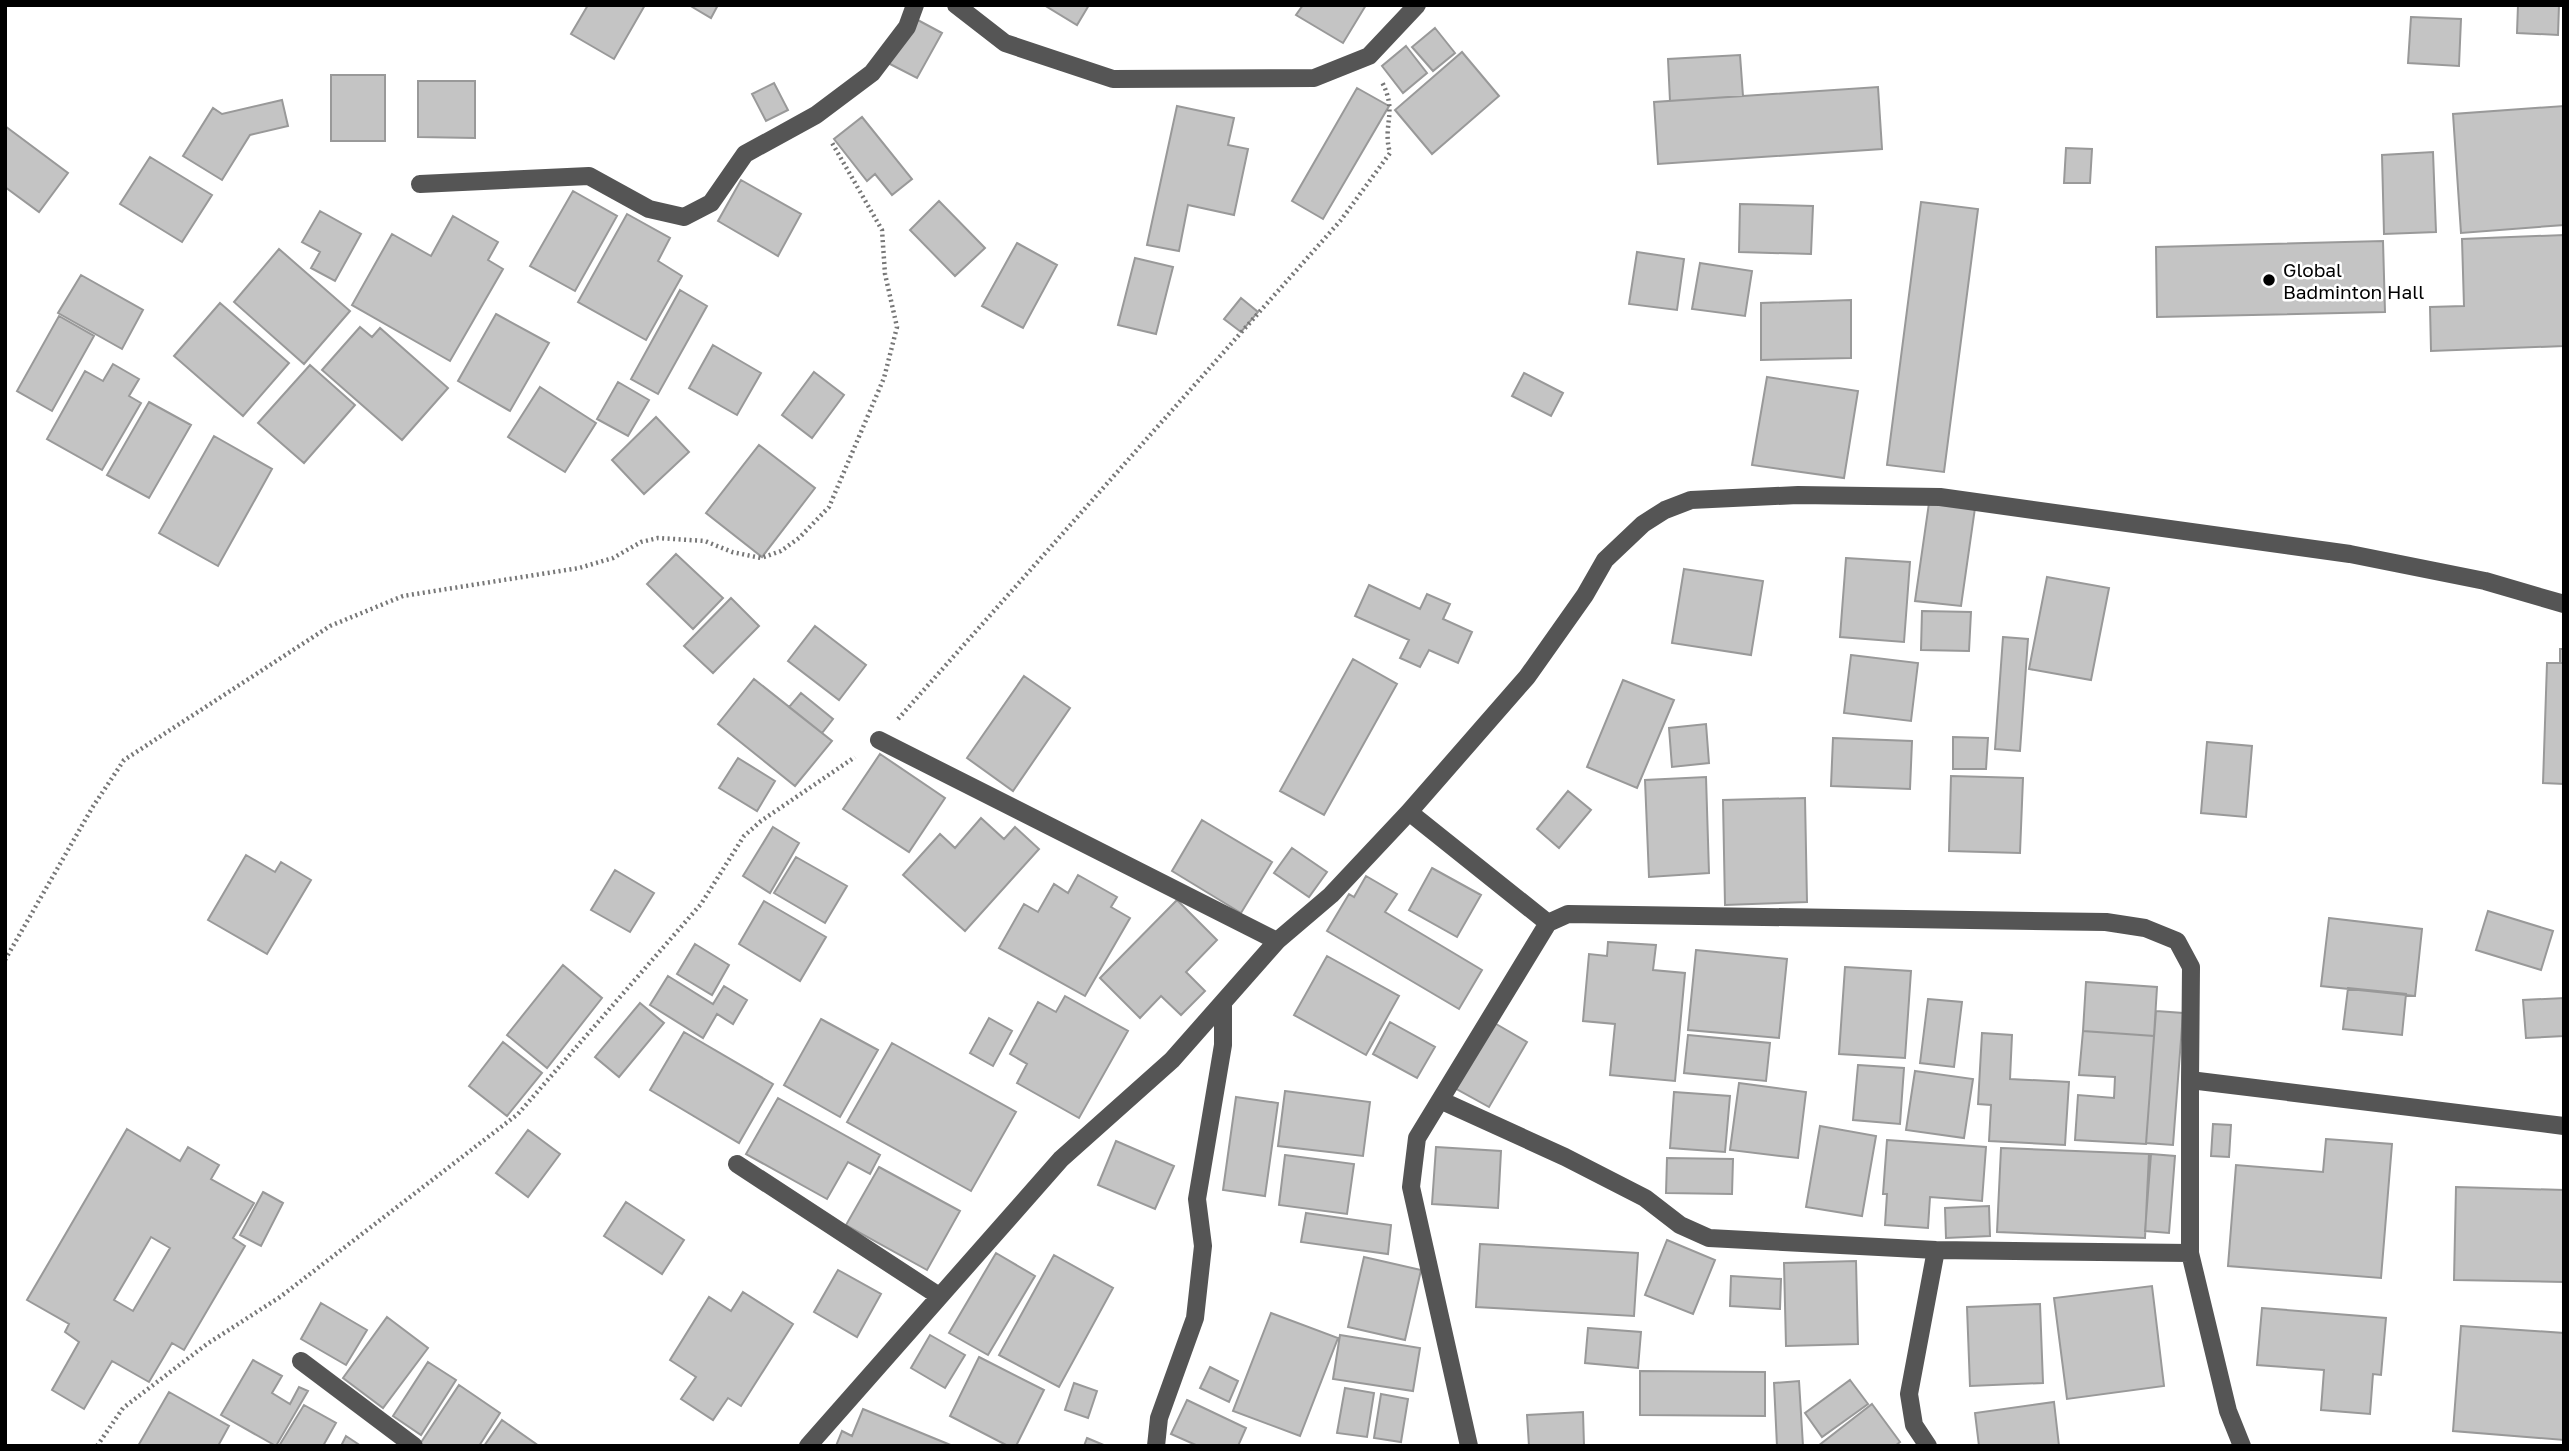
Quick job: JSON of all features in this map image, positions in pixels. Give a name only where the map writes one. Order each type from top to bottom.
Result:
[{"type":"street","points":[[420,184],[589,176],[649,209],[684,217],[710,203],[745,154],[816,115],[872,73],[907,27],[915,5]]},
{"type":"street","points":[[956,5],[1005,43],[1113,79],[1314,78],[1369,56],[1417,5]]},
{"type":"street","points":[[808,1446],[1060,1159],[1172,1060],[1223,1005],[1277,940],[1331,895],[1409,812],[1527,677],[1585,595],[1605,560],[1643,524],[1691,500],[1798,495],[1940,497],[2350,554],[2485,581],[2564,604]]},
{"type":"street","points":[[879,740],[1277,940]]},
{"type":"street","points":[[1409,812],[1548,923]]},
{"type":"street","points":[[1469,1446],[1411,1187],[1417,1138],[1548,923],[1568,914],[2106,922],[2146,928],[2177,941],[2191,967],[2190,1254],[2228,1411],[2242,1446]]},
{"type":"street","points":[[1156,1446],[1159,1418],[1195,1318],[1203,1246],[1197,1199],[1223,1045],[1223,1005]]},
{"type":"street","points":[[2190,1080],[2564,1126]]},
{"type":"street","points":[[1440,1100],[1646,1198],[1680,1225],[1709,1238],[1937,1250],[2190,1254]]},
{"type":"street","points":[[737,1164],[939,1296]]},
{"type":"street","points":[[1928,1446],[1914,1425],[1909,1394],[1937,1250]]},
{"type":"street","points":[[301,1362],[414,1446]]},
{"type":"path","points":[[97,1446],[123,1408],[207,1344],[280,1297],[519,1114],[701,904],[744,836],[761,821],[879,740],[1341,220],[1390,153],[1386,140],[1391,99],[1369,56]]},
{"type":"path","points":[[5,960],[92,807],[124,760],[330,626],[403,596],[579,568],[614,558],[641,542],[658,538],[705,541],[732,552],[761,558],[790,544],[829,507],[884,377],[897,327],[885,274],[882,230],[816,115]]},
{"type":"building","points":[[588,5],[645,5],[614,59],[571,34]]},
{"type":"building","points":[[689,5],[718,5],[711,18]]},
{"type":"building","points":[[1044,5],[1089,5],[1077,25]]},
{"type":"building","points":[[1303,5],[1366,5],[1343,43],[1296,15]]},
{"type":"building","points":[[2518,5],[2559,5],[2558,35],[2517,33]]},
{"type":"building","points":[[2411,17],[2461,19],[2459,66],[2408,63]]},
{"type":"building","points":[[914,18],[942,33],[917,78],[888,63]]},
{"type":"building","points":[[1435,28],[1455,53],[1433,71],[1412,47]]},
{"type":"building","points":[[1406,46],[1427,73],[1403,93],[1382,66]]},
{"type":"building","points":[[1462,52],[1499,96],[1432,154],[1395,110]]},
{"type":"building","points":[[1740,55],[1743,96],[1670,101],[1668,59]]},
{"type":"building","points":[[331,75],[385,75],[385,141],[331,141]]},
{"type":"building","points":[[418,81],[475,81],[475,138],[418,137]]},
{"type":"building","points":[[774,83],[788,110],[766,121],[752,94]]},
{"type":"building","points":[[1878,87],[1882,149],[1658,164],[1654,102]]},
{"type":"building","points":[[1357,88],[1389,106],[1323,219],[1292,201]]},
{"type":"building","points":[[282,100],[288,126],[250,135],[222,180],[183,156],[213,108],[222,114]]},
{"type":"building","points":[[1177,106],[1234,118],[1228,145],[1248,149],[1234,215],[1188,205],[1179,251],[1147,245]]},
{"type":"building","points":[[2564,106],[2564,225],[2461,233],[2453,114]]},
{"type":"building","points":[[862,117],[912,179],[892,195],[875,174],[867,181],[834,139]]},
{"type":"building","points":[[5,126],[68,173],[39,212],[5,187]]},
{"type":"building","points":[[2066,148],[2092,149],[2090,183],[2064,183]]},
{"type":"building","points":[[2433,152],[2436,232],[2384,234],[2382,155]]},
{"type":"building","points":[[150,157],[212,195],[182,242],[120,204]]},
{"type":"building","points":[[741,180],[801,214],[778,256],[718,221]]},
{"type":"building","points":[[573,191],[617,216],[575,291],[530,266]]},
{"type":"building","points":[[939,201],[985,248],[955,276],[910,230]]},
{"type":"building","points":[[1921,202],[1978,209],[1944,472],[1887,465]]},
{"type":"building","points":[[1740,204],[1813,206],[1811,254],[1739,252]]},
{"type":"building","points":[[320,211],[361,234],[335,281],[311,268],[320,252],[302,242]]},
{"type":"building","points":[[627,214],[670,238],[658,261],[682,276],[646,340],[578,302]]},
{"type":"building","points":[[453,216],[498,242],[488,260],[503,269],[450,361],[352,305],[392,234],[431,256]]},
{"type":"building","points":[[2564,235],[2564,346],[2431,351],[2430,307],[2464,306],[2462,239]]},
{"type":"building","points":[[2383,241],[2385,312],[2157,317],[2156,247]]},
{"type":"building","points":[[1017,243],[1057,265],[1023,328],[982,306]]},
{"type":"building","points":[[279,249],[350,311],[304,364],[234,302]]},
{"type":"building","points":[[1637,252],[1684,259],[1677,310],[1629,304]]},
{"type":"building","points":[[1135,258],[1173,267],[1156,334],[1118,325]]},
{"type":"building","points":[[1700,263],[1752,271],[1745,316],[1692,309]]},
{"type":"building","points":[[81,275],[143,310],[122,349],[58,313]]},
{"type":"building","points":[[680,290],[707,306],[658,394],[631,379]]},
{"type":"building","points":[[1241,298],[1258,312],[1241,332],[1224,319]]},
{"type":"building","points":[[1851,300],[1851,358],[1761,360],[1761,303]]},
{"type":"building","points":[[220,303],[289,363],[243,416],[174,356]]},
{"type":"building","points":[[496,314],[549,343],[510,411],[458,381]]},
{"type":"building","points":[[59,316],[94,336],[52,411],[17,391]]},
{"type":"building","points":[[360,327],[372,337],[380,328],[448,388],[402,440],[322,370]]},
{"type":"building","points":[[713,345],[761,373],[737,415],[689,388]]},
{"type":"building","points":[[113,364],[139,379],[129,396],[141,403],[102,470],[47,439],[85,371],[103,381]]},
{"type":"building","points":[[310,365],[355,405],[304,463],[258,423]]},
{"type":"building","points":[[814,372],[844,395],[812,438],[782,415]]},
{"type":"building","points":[[1524,373],[1563,393],[1551,416],[1512,396]]},
{"type":"building","points":[[1767,377],[1858,391],[1844,478],[1752,465]]},
{"type":"building","points":[[618,382],[649,400],[628,436],[597,419]]},
{"type":"building","points":[[540,387],[596,423],[565,472],[508,437]]},
{"type":"building","points":[[149,402],[191,425],[149,498],[107,475]]},
{"type":"building","points":[[656,417],[689,452],[644,494],[612,460]]},
{"type":"building","points":[[214,436],[272,469],[218,566],[159,533]]},
{"type":"building","points":[[759,445],[815,488],[762,557],[706,513]]},
{"type":"building","points":[[1929,503],[1975,508],[1961,606],[1915,601]]},
{"type":"building","points":[[676,554],[723,598],[693,629],[647,584]]},
{"type":"building","points":[[1846,558],[1910,562],[1904,642],[1840,637]]},
{"type":"building","points":[[1684,569],[1763,581],[1751,655],[1672,643]]},
{"type":"building","points":[[2047,577],[2109,588],[2091,680],[2029,669]]},
{"type":"building","points":[[1369,585],[1420,609],[1427,594],[1450,604],[1443,619],[1472,632],[1458,663],[1429,650],[1420,667],[1400,658],[1409,640],[1355,616]]},
{"type":"building","points":[[731,598],[759,626],[713,673],[684,646]]},
{"type":"building","points":[[1922,611],[1971,612],[1969,651],[1921,650]]},
{"type":"building","points":[[815,626],[866,665],[839,700],[788,661]]},
{"type":"building","points":[[2003,637],[2028,639],[2020,751],[1995,749]]},
{"type":"building","points":[[2560,649],[2564,649],[2564,663],[2560,663]]},
{"type":"building","points":[[1851,655],[1918,663],[1911,721],[1844,713]]},
{"type":"building","points":[[1353,659],[1397,684],[1324,815],[1280,791]]},
{"type":"building","points":[[2547,663],[2564,663],[2564,784],[2543,783]]},
{"type":"building","points":[[1024,676],[1070,708],[1013,791],[967,758]]},
{"type":"building","points":[[754,679],[832,741],[795,786],[718,724]]},
{"type":"building","points":[[1623,680],[1674,700],[1637,788],[1587,767]]},
{"type":"building","points":[[801,693],[833,719],[822,733],[789,707]]},
{"type":"building","points":[[1706,724],[1709,763],[1672,767],[1669,728]]},
{"type":"building","points":[[1953,737],[1988,738],[1986,769],[1953,769]]},
{"type":"building","points":[[1833,738],[1912,741],[1910,789],[1831,786]]},
{"type":"building","points":[[2207,742],[2252,746],[2246,817],[2201,813]]},
{"type":"building","points":[[880,754],[945,798],[909,852],[843,809]]},
{"type":"building","points":[[738,758],[775,781],[757,811],[719,788]]},
{"type":"building","points":[[1951,776],[2023,778],[2020,853],[1949,851]]},
{"type":"building","points":[[1706,777],[1709,873],[1649,877],[1645,780]]},
{"type":"building","points":[[1568,791],[1591,810],[1559,848],[1537,829]]},
{"type":"building","points":[[1805,798],[1807,902],[1725,905],[1723,800]]},
{"type":"building","points":[[981,818],[1004,839],[1015,827],[1039,849],[965,931],[903,875],[940,834],[955,848]]},
{"type":"building","points":[[1202,820],[1272,862],[1241,913],[1172,871]]},
{"type":"building","points":[[773,827],[799,843],[770,893],[743,876]]},
{"type":"building","points":[[1292,848],[1327,872],[1309,897],[1274,873]]},
{"type":"building","points":[[246,855],[275,872],[281,862],[311,880],[267,954],[208,920]]},
{"type":"building","points":[[796,857],[847,886],[825,923],[774,893]]},
{"type":"building","points":[[1432,868],[1481,895],[1457,937],[1409,910]]},
{"type":"building","points":[[615,870],[654,893],[630,932],[591,910]]},
{"type":"building","points":[[1078,875],[1117,897],[1111,907],[1130,918],[1085,996],[999,948],[1024,904],[1038,912],[1054,884],[1068,893]]},
{"type":"building","points":[[1366,876],[1397,894],[1385,912],[1482,970],[1459,1009],[1327,931],[1349,894],[1354,897]]},
{"type":"building","points":[[1177,900],[1217,940],[1186,972],[1205,991],[1181,1015],[1161,996],[1140,1018],[1100,978]]},
{"type":"building","points":[[764,901],[826,937],[800,981],[739,944]]},
{"type":"building","points":[[2488,911],[2553,931],[2541,970],[2476,950]]},
{"type":"building","points":[[2329,918],[2422,929],[2415,996],[2321,986]]},
{"type":"building","points":[[1608,942],[1656,945],[1653,970],[1685,973],[1675,1081],[1610,1075],[1615,1024],[1583,1021],[1589,954],[1607,956]]},
{"type":"building","points":[[695,944],[729,965],[712,995],[677,974]]},
{"type":"building","points":[[1696,950],[1787,959],[1779,1038],[1688,1030]]},
{"type":"building","points":[[1327,956],[1399,996],[1366,1055],[1294,1015]]},
{"type":"building","points":[[563,965],[602,998],[547,1068],[507,1035]]},
{"type":"building","points":[[1845,967],[1911,971],[1905,1058],[1839,1054]]},
{"type":"building","points":[[668,976],[713,1004],[724,986],[747,1000],[733,1024],[717,1014],[703,1038],[650,1005]]},
{"type":"building","points":[[2086,982],[2157,987],[2154,1036],[2083,1031]]},
{"type":"building","points":[[2348,988],[2406,994],[2402,1035],[2343,1029]]},
{"type":"building","points":[[1065,996],[1128,1031],[1079,1118],[1017,1083],[1027,1064],[1010,1054],[1038,1002],[1056,1012]]},
{"type":"building","points":[[2564,998],[2564,1036],[2526,1038],[2523,1000]]},
{"type":"building","points":[[1928,999],[1962,1002],[1954,1067],[1920,1063]]},
{"type":"building","points":[[640,1003],[664,1023],[619,1077],[595,1057]]},
{"type":"building","points":[[2156,1011],[2183,1013],[2173,1145],[2146,1143]]},
{"type":"building","points":[[989,1018],[1012,1031],[993,1066],[970,1053]]},
{"type":"building","points":[[821,1019],[878,1050],[840,1117],[784,1085]]},
{"type":"building","points":[[1491,1021],[1527,1042],[1489,1107],[1453,1087]]},
{"type":"building","points":[[1390,1022],[1435,1047],[1417,1078],[1373,1054]]},
{"type":"building","points":[[2083,1031],[2154,1036],[2146,1144],[2075,1140],[2078,1095],[2114,1098],[2115,1077],[2079,1075]]},
{"type":"building","points":[[684,1032],[773,1084],[739,1143],[650,1090]]},
{"type":"building","points":[[1982,1033],[2012,1035],[2010,1079],[2069,1082],[2065,1145],[1989,1141],[1991,1105],[1978,1104]]},
{"type":"building","points":[[1688,1035],[1770,1043],[1766,1081],[1684,1073]]},
{"type":"building","points":[[503,1042],[542,1073],[507,1116],[469,1086]]},
{"type":"building","points":[[892,1043],[1016,1112],[971,1191],[847,1122]]},
{"type":"building","points":[[1858,1065],[1904,1068],[1900,1124],[1853,1120]]},
{"type":"building","points":[[1915,1071],[1973,1079],[1964,1138],[1906,1130]]},
{"type":"building","points":[[1739,1083],[1806,1092],[1798,1158],[1730,1150]]},
{"type":"building","points":[[1285,1091],[1370,1102],[1363,1156],[1278,1146]]},
{"type":"building","points":[[1674,1092],[1730,1096],[1725,1152],[1670,1148]]},
{"type":"building","points":[[1236,1097],[1278,1103],[1265,1196],[1223,1190]]},
{"type":"building","points":[[778,1098],[880,1155],[870,1174],[848,1162],[827,1199],[746,1154]]},
{"type":"building","points":[[2213,1124],[2231,1125],[2229,1157],[2211,1156]]},
{"type":"building","points":[[1820,1126],[1876,1136],[1862,1216],[1806,1207]]},
{"type":"building","points":[[127,1129],[180,1161],[188,1147],[219,1165],[211,1179],[254,1203],[233,1238],[245,1246],[184,1350],[172,1343],[149,1382],[112,1361],[84,1409],[52,1390],[79,1342],[65,1332],[69,1324],[27,1300]],"holes":[[[151,1237],[170,1248],[133,1311],[114,1300]]]},
{"type":"building","points":[[528,1130],[560,1154],[528,1197],[496,1173]]},
{"type":"building","points":[[2326,1139],[2392,1144],[2381,1278],[2228,1266],[2236,1165],[2323,1172]]},
{"type":"building","points":[[1887,1140],[1986,1147],[1982,1201],[1930,1197],[1928,1228],[1885,1225],[1887,1194],[1883,1194]]},
{"type":"building","points":[[1116,1141],[1174,1166],[1155,1209],[1098,1185]]},
{"type":"building","points":[[1436,1147],[1501,1151],[1498,1208],[1432,1204]]},
{"type":"building","points":[[2001,1148],[2149,1154],[2145,1238],[1997,1232]]},
{"type":"building","points":[[2151,1154],[2175,1156],[2169,1233],[2145,1231]]},
{"type":"building","points":[[1285,1155],[1354,1164],[1347,1214],[1279,1205]]},
{"type":"building","points":[[1667,1158],[1733,1159],[1732,1194],[1666,1193]]},
{"type":"building","points":[[879,1167],[960,1211],[927,1270],[846,1225]]},
{"type":"building","points":[[2456,1187],[2564,1190],[2564,1282],[2454,1280]]},
{"type":"building","points":[[263,1192],[283,1203],[261,1246],[240,1235]]},
{"type":"building","points":[[626,1202],[684,1240],[662,1274],[604,1236]]},
{"type":"building","points":[[1989,1206],[1990,1236],[1946,1238],[1945,1208]]},
{"type":"building","points":[[1306,1213],[1391,1225],[1388,1254],[1301,1242]]},
{"type":"building","points":[[1667,1240],[1715,1260],[1693,1314],[1645,1295]]},
{"type":"building","points":[[1480,1244],[1638,1253],[1634,1316],[1476,1307]]},
{"type":"building","points":[[996,1253],[1035,1276],[988,1355],[949,1333]]},
{"type":"building","points":[[1054,1255],[1113,1288],[1059,1387],[999,1355]]},
{"type":"building","points":[[1364,1257],[1421,1270],[1405,1340],[1348,1327]]},
{"type":"building","points":[[1856,1261],[1858,1344],[1786,1346],[1784,1263]]},
{"type":"building","points":[[838,1270],[881,1294],[857,1337],[814,1312]]},
{"type":"building","points":[[1731,1276],[1781,1279],[1780,1309],[1730,1306]]},
{"type":"building","points":[[2152,1286],[2164,1386],[2067,1399],[2054,1298]]},
{"type":"building","points":[[743,1292],[793,1324],[741,1406],[728,1398],[713,1420],[681,1399],[696,1377],[670,1360],[709,1297],[731,1311]]},
{"type":"building","points":[[321,1303],[367,1330],[346,1365],[301,1339]]},
{"type":"building","points":[[2040,1304],[2043,1383],[1970,1386],[1967,1307]]},
{"type":"building","points":[[2262,1308],[2386,1318],[2381,1375],[2373,1374],[2370,1414],[2321,1410],[2324,1370],[2257,1365]]},
{"type":"building","points":[[1271,1313],[1338,1338],[1300,1436],[1233,1411]]},
{"type":"building","points":[[387,1317],[428,1348],[383,1408],[343,1378]]},
{"type":"building","points":[[2461,1326],[2564,1333],[2564,1440],[2453,1431]]},
{"type":"building","points":[[1588,1328],[1641,1332],[1638,1368],[1585,1363]]},
{"type":"building","points":[[930,1335],[965,1355],[945,1388],[911,1368]]},
{"type":"building","points":[[1340,1335],[1420,1348],[1413,1391],[1333,1379]]},
{"type":"building","points":[[979,1357],[1044,1390],[1016,1446],[1008,1446],[950,1416]]},
{"type":"building","points":[[253,1360],[282,1376],[272,1393],[290,1404],[299,1387],[308,1391],[276,1446],[221,1415]]},
{"type":"building","points":[[428,1362],[456,1380],[421,1435],[393,1416]]},
{"type":"building","points":[[1210,1367],[1238,1381],[1229,1402],[1200,1388]]},
{"type":"building","points":[[1640,1371],[1765,1372],[1765,1416],[1640,1415]]},
{"type":"building","points":[[1850,1380],[1868,1404],[1822,1437],[1805,1413]]},
{"type":"building","points":[[1799,1381],[1803,1446],[1777,1446],[1774,1383]]},
{"type":"building","points":[[1074,1383],[1097,1391],[1088,1418],[1065,1410]]},
{"type":"building","points":[[459,1385],[500,1413],[479,1446],[423,1446],[420,1444]]},
{"type":"building","points":[[1345,1388],[1374,1393],[1367,1437],[1337,1433]]},
{"type":"building","points":[[169,1392],[229,1426],[218,1446],[138,1446]]},
{"type":"building","points":[[1381,1394],[1408,1399],[1401,1442],[1374,1438]]},
{"type":"building","points":[[1187,1400],[1246,1428],[1238,1446],[1198,1446],[1171,1434]]},
{"type":"building","points":[[2054,1402],[2059,1446],[1979,1446],[1975,1413]]},
{"type":"building","points":[[1872,1404],[1900,1442],[1895,1446],[1818,1446]]},
{"type":"building","points":[[304,1405],[336,1423],[323,1446],[279,1446]]},
{"type":"building","points":[[863,1409],[953,1446],[836,1446],[842,1431],[852,1436]]},
{"type":"building","points":[[1583,1412],[1584,1446],[1529,1446],[1527,1415]]},
{"type":"building","points":[[502,1420],[539,1446],[484,1446]]},
{"type":"building","points":[[346,1436],[361,1446],[341,1446]]},
{"type":"building","points":[[1087,1438],[1106,1446],[1084,1446]]},
{"type":"place","name":"Global Badminton Hall","points":[[2269,280]]}]
